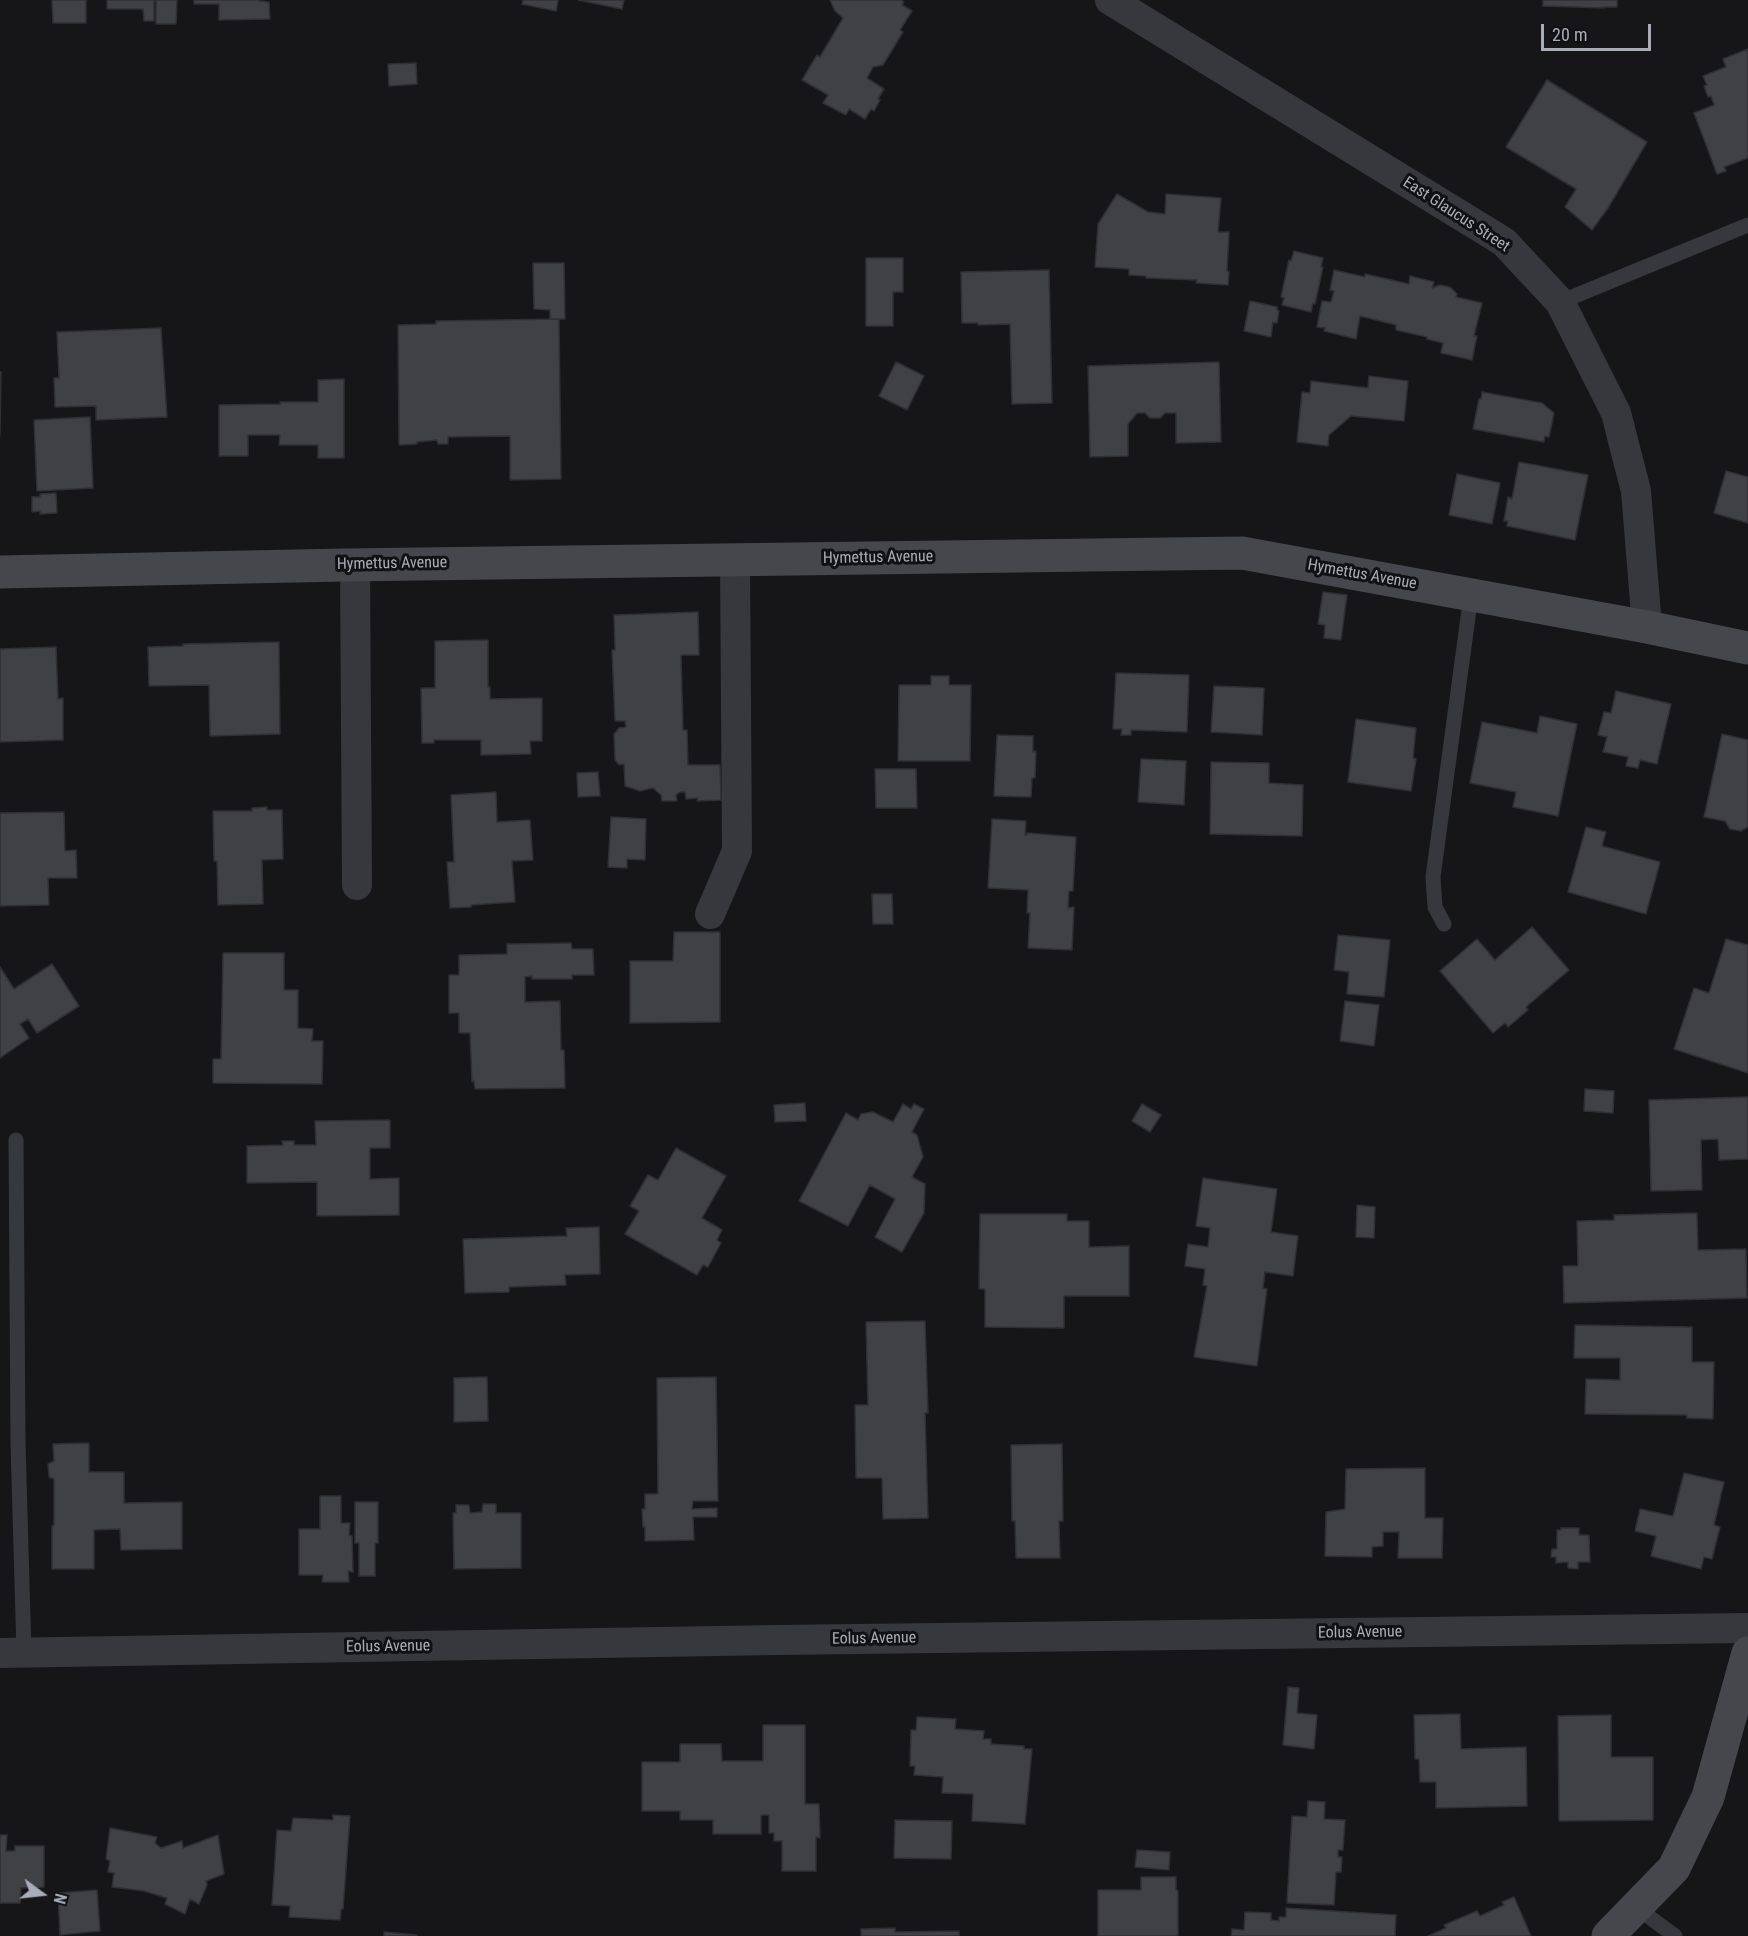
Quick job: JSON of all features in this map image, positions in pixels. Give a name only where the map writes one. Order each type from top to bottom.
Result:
[{"type":"street","name":"East Glaucus Street","points":[[1110,0],[1504,242],[1560,302],[1616,413],[1636,491],[1647,627]]},
{"type":"street","name":"Hymettus Avenue","points":[[0,572],[1242,553],[1647,627],[1748,648]]},
{"type":"street","points":[[710,914],[737,850],[735,560]]},
{"type":"street","points":[[355,565],[357,885]]},
{"type":"street","name":"Eolus Avenue","points":[[12,1653],[1748,1628]]},
{"type":"street","points":[[1608,1936],[1674,1868],[1707,1797],[1748,1653]]},
{"type":"lane","points":[[1560,302],[1748,225]]},
{"type":"lane","points":[[1444,924],[1436,907],[1433,877],[1471,595]]},
{"type":"lane","points":[[12,1653],[18,1443],[16,1140]]},
{"type":"lane","points":[[1636,1907],[1675,1936]]},
{"type":"building","points":[[52,0],[86,0],[86,23],[53,23]]},
{"type":"building","points":[[107,0],[154,0],[154,21],[144,21],[143,9],[107,9]]},
{"type":"building","points":[[156,0],[177,0],[176,24],[156,24]]},
{"type":"building","points":[[194,0],[269,2],[270,19],[219,20],[219,4],[194,4]]},
{"type":"building","points":[[523,0],[558,0],[556,11],[522,4]]},
{"type":"building","points":[[578,0],[624,0],[622,9]]},
{"type":"building","points":[[830,0],[901,0],[904,2],[902,5],[912,11],[900,30],[903,32],[883,65],[873,67],[867,78],[884,89],[874,111],[871,109],[865,119],[849,109],[846,115],[823,103],[828,95],[802,80],[817,55],[820,57],[843,18],[835,11]]},
{"type":"building","points":[[1543,0],[1617,0],[1617,7],[1543,6]]},
{"type":"building","points":[[1748,49],[1748,158],[1724,167],[1726,171],[1717,174],[1694,113],[1714,105],[1711,96],[1708,97],[1704,86],[1707,85],[1703,76],[1726,67],[1723,59]]},
{"type":"building","points":[[416,63],[417,84],[389,86],[388,64]]},
{"type":"building","points":[[1547,80],[1647,142],[1608,208],[1592,230],[1565,207],[1576,189],[1506,147]]},
{"type":"building","points":[[1117,194],[1148,212],[1165,214],[1166,194],[1221,198],[1218,232],[1229,232],[1228,285],[1196,283],[1197,280],[1146,278],[1146,276],[1129,275],[1129,269],[1095,267],[1098,224]]},
{"type":"building","points":[[1294,251],[1323,258],[1315,304],[1313,303],[1311,312],[1282,305],[1284,298],[1281,297],[1289,260],[1291,261]]},
{"type":"building","points":[[866,258],[903,258],[903,292],[893,292],[893,326],[866,326]]},
{"type":"building","points":[[533,263],[564,263],[565,319],[550,319],[550,310],[534,309]]},
{"type":"building","points":[[1049,270],[1052,403],[1012,404],[1010,324],[962,323],[961,272]]},
{"type":"building","points":[[1334,270],[1409,284],[1410,276],[1434,282],[1432,288],[1440,285],[1450,287],[1457,294],[1456,297],[1482,303],[1474,336],[1477,336],[1472,360],[1441,353],[1443,343],[1396,330],[1396,325],[1360,316],[1356,339],[1317,327],[1322,301],[1331,302],[1334,291],[1330,290]]},
{"type":"building","points":[[1250,301],[1277,307],[1279,311],[1277,323],[1273,322],[1271,337],[1244,331]]},
{"type":"building","points":[[559,319],[561,479],[510,480],[510,436],[448,437],[448,444],[438,444],[437,440],[399,445],[398,325],[436,324],[436,321]]},
{"type":"building","points":[[161,328],[167,417],[96,420],[96,406],[55,407],[54,378],[59,378],[57,332]]},
{"type":"building","points":[[896,362],[924,376],[907,410],[879,396]]},
{"type":"building","points":[[1219,362],[1221,442],[1176,443],[1176,413],[1165,413],[1160,418],[1150,418],[1145,413],[1137,413],[1128,424],[1128,456],[1090,457],[1088,366]]},
{"type":"building","points":[[0,372],[1,372],[0,435]]},
{"type":"building","points":[[1369,376],[1408,381],[1404,421],[1351,416],[1329,435],[1328,446],[1297,442],[1302,392],[1310,393],[1311,381],[1368,388]]},
{"type":"building","points":[[344,379],[344,458],[318,458],[318,445],[279,445],[280,435],[248,435],[248,456],[219,456],[219,405],[318,402],[318,380]]},
{"type":"building","points":[[1482,392],[1542,403],[1554,413],[1549,437],[1545,436],[1544,442],[1473,429]]},
{"type":"building","points":[[90,417],[93,488],[37,491],[34,420]]},
{"type":"building","points":[[1519,462],[1588,475],[1575,540],[1507,526],[1508,521],[1504,521],[1508,497],[1512,499]]},
{"type":"building","points":[[1726,471],[1748,477],[1748,523],[1714,513]]},
{"type":"building","points":[[1457,474],[1500,483],[1492,524],[1449,515]]},
{"type":"building","points":[[56,493],[57,513],[32,512],[32,497]]},
{"type":"building","points":[[1323,592],[1347,595],[1341,640],[1324,638],[1325,625],[1318,624]]},
{"type":"building","points":[[698,612],[699,655],[681,655],[683,730],[687,730],[688,765],[720,765],[721,800],[686,799],[685,792],[680,792],[676,795],[677,801],[662,801],[661,795],[653,788],[640,791],[625,786],[624,764],[619,765],[615,760],[614,734],[619,728],[626,727],[625,721],[615,721],[612,650],[615,650],[614,615]]},
{"type":"building","points":[[488,640],[490,699],[542,698],[542,741],[530,741],[531,754],[481,755],[481,740],[434,740],[434,743],[422,743],[421,688],[435,688],[435,641]]},
{"type":"building","points":[[279,642],[280,734],[210,736],[209,685],[149,686],[148,647]]},
{"type":"building","points":[[56,647],[58,699],[63,698],[63,740],[0,742],[0,649]]},
{"type":"building","points":[[1116,673],[1189,675],[1187,732],[1131,730],[1131,735],[1121,735],[1122,729],[1113,729]]},
{"type":"building","points":[[931,676],[949,676],[949,685],[971,685],[970,761],[898,761],[899,685],[931,685]]},
{"type":"building","points":[[1214,686],[1264,688],[1262,735],[1211,732]]},
{"type":"building","points":[[1616,691],[1671,704],[1657,764],[1640,760],[1638,768],[1626,766],[1628,757],[1603,752],[1607,737],[1598,735],[1604,712],[1611,713]]},
{"type":"building","points":[[1540,716],[1577,724],[1558,816],[1513,807],[1516,792],[1470,783],[1482,722],[1537,733]]},
{"type":"building","points":[[1356,719],[1416,728],[1413,758],[1416,759],[1411,791],[1348,782]]},
{"type":"building","points":[[1722,734],[1748,740],[1748,827],[1741,831],[1730,829],[1725,821],[1704,817]]},
{"type":"building","points":[[997,735],[1033,736],[1033,752],[1036,751],[1035,778],[1032,778],[1031,797],[994,796]]},
{"type":"building","points":[[1141,759],[1186,761],[1184,805],[1138,802]]},
{"type":"building","points":[[1211,762],[1269,763],[1269,783],[1303,785],[1302,836],[1210,834]]},
{"type":"building","points":[[875,769],[916,769],[917,808],[876,808]]},
{"type":"building","points":[[598,772],[600,796],[578,797],[577,773]]},
{"type":"building","points":[[496,792],[497,822],[530,820],[533,860],[512,861],[515,902],[450,908],[447,862],[454,862],[451,795]]},
{"type":"building","points":[[267,807],[267,810],[282,810],[283,859],[262,860],[263,904],[218,905],[213,811],[252,811],[252,808]]},
{"type":"building","points":[[64,812],[65,851],[76,850],[77,878],[48,878],[49,905],[0,906],[0,813]]},
{"type":"building","points":[[611,817],[646,819],[645,860],[627,859],[627,868],[608,867]]},
{"type":"building","points":[[992,819],[1026,821],[1025,835],[1027,833],[1076,837],[1073,891],[1069,891],[1068,908],[1074,907],[1072,950],[1028,948],[1030,913],[1027,913],[1028,890],[988,888]]},
{"type":"building","points":[[1586,827],[1606,832],[1602,846],[1660,862],[1646,914],[1568,892]]},
{"type":"building","points":[[872,894],[892,894],[893,924],[873,924]]},
{"type":"building","points":[[1532,927],[1569,970],[1526,1007],[1528,1010],[1508,1027],[1505,1023],[1493,1033],[1440,971],[1477,939],[1495,960]]},
{"type":"building","points":[[674,932],[720,932],[720,1022],[630,1023],[630,961],[673,961]]},
{"type":"building","points":[[1338,935],[1390,940],[1384,997],[1347,994],[1349,972],[1334,970]]},
{"type":"building","points":[[1726,939],[1748,945],[1748,1073],[1674,1049],[1694,988],[1709,993]]},
{"type":"building","points":[[571,943],[572,949],[593,949],[594,975],[572,975],[572,979],[525,977],[525,1002],[560,1001],[561,1050],[564,1050],[565,1088],[475,1089],[474,1081],[472,1082],[470,1033],[459,1033],[459,1013],[449,1013],[449,975],[459,975],[459,955],[507,954],[507,944]]},
{"type":"building","points":[[223,953],[284,953],[284,990],[298,990],[298,1028],[313,1029],[312,1041],[323,1041],[322,1084],[213,1083],[213,1059],[221,1059]]},
{"type":"building","points":[[52,964],[79,1006],[37,1033],[28,1019],[20,1024],[29,1038],[0,1058],[0,967],[14,989]]},
{"type":"building","points":[[1345,1001],[1379,1005],[1374,1046],[1340,1041]]},
{"type":"building","points":[[1585,1089],[1614,1091],[1613,1113],[1584,1111]]},
{"type":"building","points":[[1748,1097],[1748,1159],[1719,1160],[1718,1139],[1701,1140],[1702,1190],[1651,1191],[1649,1100]]},
{"type":"building","points":[[805,1103],[806,1121],[775,1122],[774,1105]]},
{"type":"building","points":[[903,1104],[911,1109],[914,1104],[924,1109],[912,1132],[917,1135],[923,1157],[912,1177],[925,1184],[924,1213],[902,1252],[875,1237],[895,1199],[870,1185],[848,1226],[799,1201],[846,1113],[858,1120],[861,1114],[873,1112],[893,1122]]},
{"type":"building","points":[[1142,1104],[1161,1115],[1150,1132],[1132,1121]]},
{"type":"building","points":[[390,1120],[390,1148],[370,1148],[370,1179],[399,1178],[399,1215],[317,1216],[317,1182],[247,1183],[247,1146],[283,1145],[282,1141],[294,1141],[294,1145],[316,1145],[315,1121]]},
{"type":"building","points":[[676,1148],[726,1176],[702,1218],[722,1230],[717,1240],[721,1243],[708,1267],[703,1265],[697,1275],[625,1234],[639,1211],[630,1206],[648,1175],[658,1180]]},
{"type":"building","points":[[1203,1178],[1277,1189],[1271,1232],[1298,1236],[1293,1276],[1265,1272],[1263,1288],[1267,1289],[1257,1366],[1194,1357],[1207,1286],[1203,1285],[1205,1269],[1185,1266],[1188,1244],[1208,1247],[1210,1228],[1196,1226]]},
{"type":"building","points":[[1357,1205],[1375,1207],[1374,1238],[1356,1237]]},
{"type":"building","points":[[1697,1213],[1698,1250],[1746,1249],[1747,1298],[1564,1303],[1563,1266],[1578,1266],[1577,1221],[1614,1220],[1614,1215]]},
{"type":"building","points":[[980,1214],[1067,1214],[1067,1221],[1089,1221],[1089,1247],[1129,1246],[1129,1296],[1064,1296],[1064,1328],[985,1327],[985,1289],[979,1289]]},
{"type":"building","points":[[599,1227],[600,1274],[565,1275],[566,1285],[509,1287],[509,1292],[465,1293],[463,1239],[567,1236],[566,1228]]},
{"type":"building","points":[[925,1321],[928,1518],[883,1519],[882,1478],[856,1478],[855,1405],[868,1405],[866,1322]]},
{"type":"building","points":[[1575,1325],[1692,1327],[1692,1362],[1714,1362],[1713,1419],[1687,1418],[1687,1415],[1585,1414],[1586,1379],[1620,1380],[1620,1358],[1574,1358]]},
{"type":"building","points":[[487,1377],[488,1421],[454,1422],[454,1378]]},
{"type":"building","points":[[716,1377],[718,1501],[693,1501],[692,1509],[717,1508],[717,1517],[693,1517],[694,1540],[645,1541],[642,1509],[645,1509],[645,1494],[658,1494],[657,1378]]},
{"type":"building","points":[[89,1443],[89,1472],[124,1472],[124,1503],[182,1502],[182,1549],[121,1550],[120,1529],[94,1530],[94,1569],[52,1569],[54,1479],[49,1477],[48,1464],[54,1461],[53,1444]]},
{"type":"building","points":[[1062,1444],[1063,1521],[1059,1521],[1060,1558],[1016,1558],[1015,1521],[1012,1521],[1011,1445]]},
{"type":"building","points":[[1425,1468],[1425,1518],[1443,1518],[1442,1558],[1398,1558],[1399,1532],[1383,1532],[1383,1546],[1372,1547],[1372,1557],[1325,1556],[1326,1512],[1345,1509],[1346,1469]]},
{"type":"building","points":[[1684,1473],[1724,1482],[1714,1525],[1720,1527],[1712,1559],[1704,1557],[1701,1569],[1651,1556],[1656,1536],[1635,1531],[1640,1509],[1673,1516]]},
{"type":"building","points":[[320,1496],[341,1496],[341,1523],[350,1523],[349,1535],[352,1536],[353,1572],[348,1571],[349,1582],[322,1582],[323,1575],[299,1575],[299,1529],[320,1529]]},
{"type":"building","points":[[355,1502],[378,1502],[375,1576],[359,1576],[359,1543],[355,1543]]},
{"type":"building","points":[[483,1504],[496,1504],[496,1513],[521,1513],[521,1568],[454,1569],[453,1513],[456,1513],[456,1505],[469,1505],[470,1513],[482,1512]]},
{"type":"building","points":[[1579,1528],[1579,1535],[1589,1535],[1590,1562],[1578,1562],[1578,1569],[1568,1568],[1568,1562],[1556,1563],[1556,1557],[1551,1557],[1552,1549],[1557,1549],[1557,1530]]},
{"type":"building","points":[[1288,1687],[1299,1688],[1297,1713],[1317,1715],[1314,1749],[1283,1745]]},
{"type":"building","points":[[1460,1714],[1461,1749],[1526,1747],[1527,1806],[1436,1808],[1436,1782],[1420,1782],[1419,1759],[1415,1759],[1414,1715]]},
{"type":"building","points":[[1611,1715],[1611,1757],[1653,1757],[1653,1820],[1559,1821],[1558,1716]]},
{"type":"building","points":[[917,1717],[956,1719],[955,1729],[984,1731],[983,1739],[991,1739],[991,1744],[1024,1746],[1024,1749],[1032,1749],[1025,1824],[972,1821],[973,1794],[942,1793],[943,1777],[914,1775],[915,1766],[910,1766],[911,1730],[916,1730]]},
{"type":"building","points":[[763,1725],[805,1725],[805,1804],[819,1804],[820,1838],[816,1837],[816,1871],[782,1871],[782,1841],[774,1841],[774,1833],[769,1833],[769,1815],[761,1815],[761,1834],[713,1834],[713,1820],[680,1820],[680,1811],[642,1811],[642,1762],[680,1762],[680,1744],[721,1744],[722,1761],[763,1761]]},
{"type":"building","points":[[1308,1801],[1325,1802],[1324,1819],[1345,1820],[1343,1850],[1338,1850],[1338,1857],[1342,1857],[1341,1872],[1336,1872],[1334,1905],[1287,1903],[1292,1816],[1307,1817]]},
{"type":"building","points":[[333,1815],[350,1816],[343,1909],[341,1909],[340,1920],[289,1917],[290,1906],[272,1905],[277,1830],[291,1831],[293,1818],[333,1820]]},
{"type":"building","points":[[895,1820],[952,1821],[951,1859],[894,1858]]},
{"type":"building","points":[[110,1828],[157,1837],[155,1843],[161,1848],[182,1841],[183,1848],[218,1835],[224,1874],[206,1881],[207,1885],[199,1904],[190,1899],[185,1914],[165,1904],[167,1898],[144,1891],[112,1887],[114,1873],[108,1872],[110,1861],[106,1859]]},
{"type":"building","points":[[0,1835],[7,1835],[6,1851],[15,1851],[15,1846],[44,1846],[44,1887],[21,1888],[20,1903],[0,1903]]},
{"type":"building","points":[[1137,1850],[1170,1852],[1169,1870],[1135,1867]]},
{"type":"building","points":[[1141,1877],[1176,1877],[1178,1936],[1098,1936],[1098,1890],[1141,1890]]},
{"type":"building","points":[[97,1890],[100,1931],[60,1935],[58,1893]]},
{"type":"building","points":[[1514,1897],[1531,1936],[1428,1936],[1446,1928],[1444,1925],[1477,1911],[1480,1916],[1504,1905],[1502,1902]]},
{"type":"building","points":[[1286,1908],[1396,1915],[1395,1936],[1231,1936],[1232,1929],[1244,1930],[1245,1912],[1271,1913],[1271,1920],[1279,1921],[1279,1917],[1286,1917]]},
{"type":"building","points":[[895,1928],[895,1932],[959,1931],[959,1936],[861,1936],[861,1929]]},
{"type":"building","points":[[384,1932],[417,1935],[417,1936],[384,1936]]}]
